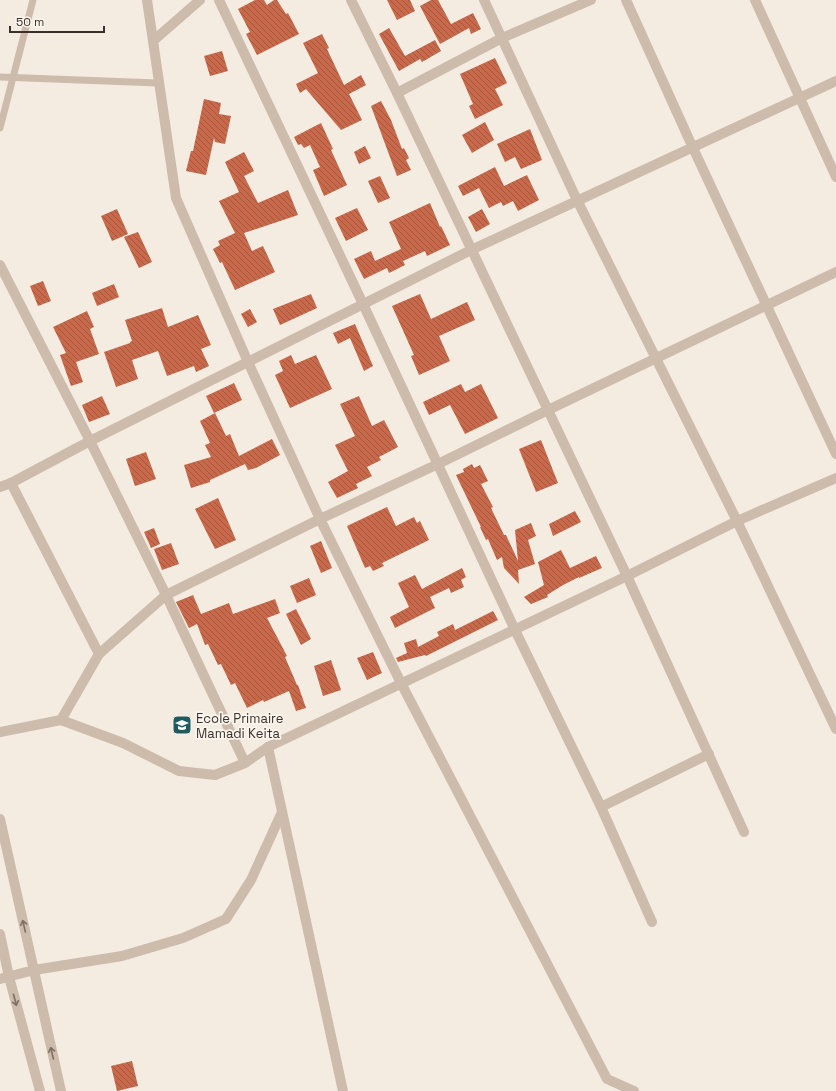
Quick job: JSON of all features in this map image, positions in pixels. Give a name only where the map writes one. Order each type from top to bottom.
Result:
[{"type":"street","points":[[147,0],[176,198],[248,362],[320,519],[401,684],[607,1079],[634,1091]]},
{"type":"street","points":[[153,41],[200,0]]},
{"type":"street","points":[[219,0],[364,304],[514,630],[601,807],[652,922]]},
{"type":"street","points":[[351,0],[397,93],[627,576],[744,832]]},
{"type":"street","points":[[484,0],[577,200],[737,521],[836,729]]},
{"type":"street","points":[[397,93],[502,38],[591,0]]},
{"type":"street","points":[[626,0],[765,305],[836,454]]},
{"type":"street","points":[[755,0],[836,177]]},
{"type":"street","points":[[0,486],[11,483],[90,441],[471,250],[836,81]]},
{"type":"street","points":[[0,264],[166,595],[245,762]]},
{"type":"street","points":[[61,720],[99,654],[166,595],[320,519],[438,464],[836,272]]},
{"type":"street","points":[[0,732],[61,720],[123,743],[179,771],[215,775],[245,762],[268,747],[627,576],[737,521],[836,478]]},
{"type":"street","points":[[11,483],[99,654]]},
{"type":"street","points":[[268,747],[343,1091]]},
{"type":"street","points":[[601,807],[709,754]]},
{"type":"street","points":[[4,978],[34,970],[122,956],[183,938],[226,919],[251,880],[282,812]]},
{"type":"street","points":[[0,819],[61,1091]]},
{"type":"street","points":[[0,934],[4,978],[40,1091]]},
{"type":"lane","points":[[0,128],[33,0]]},
{"type":"lane","points":[[0,77],[158,83]]},
{"type":"building","points":[[255,0],[264,0],[267,5],[274,0],[277,0],[286,14],[288,13],[299,34],[257,55],[246,34],[250,32],[238,9]]},
{"type":"building","points":[[387,0],[410,0],[415,11],[397,20]]},
{"type":"building","points":[[431,0],[438,0],[451,24],[473,13],[481,29],[471,34],[469,28],[440,44],[420,6]]},
{"type":"building","points":[[389,28],[405,56],[435,40],[441,51],[422,62],[420,59],[399,71],[379,34]]},
{"type":"building","points":[[322,34],[329,48],[327,49],[344,85],[361,75],[366,85],[349,94],[362,120],[341,130],[306,89],[300,93],[296,84],[318,73],[303,43]]},
{"type":"building","points":[[222,51],[228,71],[210,76],[204,56]]},
{"type":"building","points":[[495,58],[507,83],[495,89],[503,105],[475,119],[469,106],[473,104],[460,74]]},
{"type":"building","points":[[204,99],[221,103],[219,114],[231,116],[225,144],[215,142],[214,138],[206,175],[186,171],[191,151],[193,151]]},
{"type":"building","points":[[381,101],[391,120],[402,149],[404,148],[409,158],[406,160],[411,170],[397,176],[371,106]]},
{"type":"building","points":[[485,122],[494,140],[472,153],[462,135]]},
{"type":"building","points":[[321,123],[333,149],[331,150],[347,185],[324,196],[313,170],[320,167],[310,145],[304,148],[301,144],[298,145],[294,137]]},
{"type":"building","points":[[530,129],[542,160],[521,169],[515,157],[505,162],[497,144]]},
{"type":"building","points":[[365,146],[371,158],[359,164],[354,152]]},
{"type":"building","points":[[244,152],[254,171],[244,176],[258,203],[288,190],[298,215],[244,233],[252,251],[263,246],[275,272],[235,290],[222,262],[220,263],[213,249],[220,245],[218,241],[235,233],[219,201],[239,192],[225,162]]},
{"type":"building","points":[[495,167],[504,186],[527,175],[539,200],[518,211],[513,201],[503,206],[501,202],[489,208],[479,188],[463,196],[458,186]]},
{"type":"building","points":[[380,176],[390,198],[378,203],[368,181]]},
{"type":"building","points":[[430,203],[440,227],[441,226],[450,245],[427,256],[425,251],[403,261],[405,265],[389,273],[387,268],[364,279],[354,259],[371,251],[375,261],[401,249],[389,222]]},
{"type":"building","points":[[357,208],[368,230],[346,241],[335,218]]},
{"type":"building","points":[[117,209],[128,234],[112,241],[101,216]]},
{"type":"building","points":[[482,209],[490,224],[476,232],[468,217]]},
{"type":"building","points":[[138,232],[152,262],[139,268],[124,237]]},
{"type":"building","points":[[43,281],[51,301],[38,306],[30,286]]},
{"type":"building","points":[[114,284],[119,297],[97,306],[92,293]]},
{"type":"building","points":[[311,294],[317,308],[280,325],[273,309]]},
{"type":"building","points":[[420,294],[431,319],[467,302],[475,320],[439,336],[450,361],[419,375],[411,356],[414,355],[392,306]]},
{"type":"building","points":[[162,308],[168,327],[198,315],[211,345],[201,349],[209,366],[196,372],[194,366],[167,376],[158,351],[132,360],[138,379],[116,387],[104,352],[132,341],[125,320]]},
{"type":"building","points":[[250,309],[257,322],[248,327],[241,314]]},
{"type":"building","points":[[87,311],[94,327],[90,329],[99,354],[76,362],[83,382],[71,386],[60,355],[66,353],[53,327]]},
{"type":"building","points":[[355,324],[373,366],[364,371],[350,338],[338,344],[333,333]]},
{"type":"building","points":[[291,355],[295,364],[316,355],[332,389],[290,408],[275,375],[283,371],[279,361]]},
{"type":"building","points":[[234,383],[242,400],[214,413],[206,396]]},
{"type":"building","points":[[461,384],[465,392],[481,384],[498,418],[465,434],[450,405],[429,415],[423,402]]},
{"type":"building","points":[[102,396],[110,414],[89,422],[82,405]]},
{"type":"building","points":[[359,396],[372,426],[384,420],[398,447],[379,457],[381,460],[367,467],[372,476],[356,484],[358,488],[337,498],[328,482],[348,471],[335,445],[355,436],[340,404]]},
{"type":"building","points":[[215,413],[226,436],[230,434],[239,456],[272,439],[280,455],[256,468],[248,470],[245,464],[210,480],[210,482],[191,488],[184,465],[211,457],[205,445],[210,443],[200,421]]},
{"type":"building","points":[[541,440],[558,483],[536,492],[519,449]]},
{"type":"building","points":[[146,452],[156,479],[135,486],[126,459]]},
{"type":"building","points":[[472,464],[474,468],[480,465],[488,481],[481,484],[493,507],[491,508],[518,561],[515,530],[531,523],[536,536],[528,540],[535,564],[518,570],[519,584],[504,568],[502,557],[497,560],[488,539],[486,540],[456,475],[464,472],[463,469]]},
{"type":"building","points":[[218,498],[236,540],[215,549],[195,509]]},
{"type":"building","points":[[387,507],[396,526],[414,517],[417,523],[420,521],[429,540],[382,563],[384,566],[373,571],[370,566],[365,568],[347,526]]},
{"type":"building","points":[[575,511],[581,522],[553,536],[549,524]]},
{"type":"building","points":[[154,528],[160,544],[151,548],[144,532]]},
{"type":"building","points":[[321,541],[332,568],[321,573],[310,546]]},
{"type":"building","points":[[171,543],[179,564],[162,570],[154,549]]},
{"type":"building","points":[[561,550],[570,568],[596,556],[602,568],[563,585],[547,595],[548,597],[531,604],[524,597],[544,585],[538,562]]},
{"type":"building","points":[[462,568],[466,577],[461,580],[464,587],[451,593],[449,588],[430,597],[435,608],[395,628],[390,617],[409,607],[398,583],[415,575],[422,589]]},
{"type":"building","points":[[309,578],[316,595],[297,603],[290,586]]},
{"type":"building","points":[[193,595],[201,614],[229,603],[233,614],[275,599],[280,613],[267,618],[287,656],[285,657],[298,685],[306,708],[296,711],[289,691],[264,702],[263,700],[247,708],[235,683],[231,685],[221,664],[218,665],[208,644],[205,645],[197,624],[189,628],[176,602]]},
{"type":"building","points":[[296,609],[311,639],[301,645],[286,614]]},
{"type":"building","points":[[493,611],[498,620],[426,656],[398,662],[396,658],[407,653],[404,643],[416,639],[418,647],[439,636],[437,632],[453,624],[455,630]]},
{"type":"building","points":[[373,652],[382,673],[367,680],[357,658]]},
{"type":"building","points":[[331,660],[341,690],[323,696],[314,666]]},
{"type":"building","points":[[132,1061],[138,1086],[117,1091],[111,1066]]},
{"type":"place","name":"Ecole Primaire Mamadi Keita","points":[[182,725]]}]
